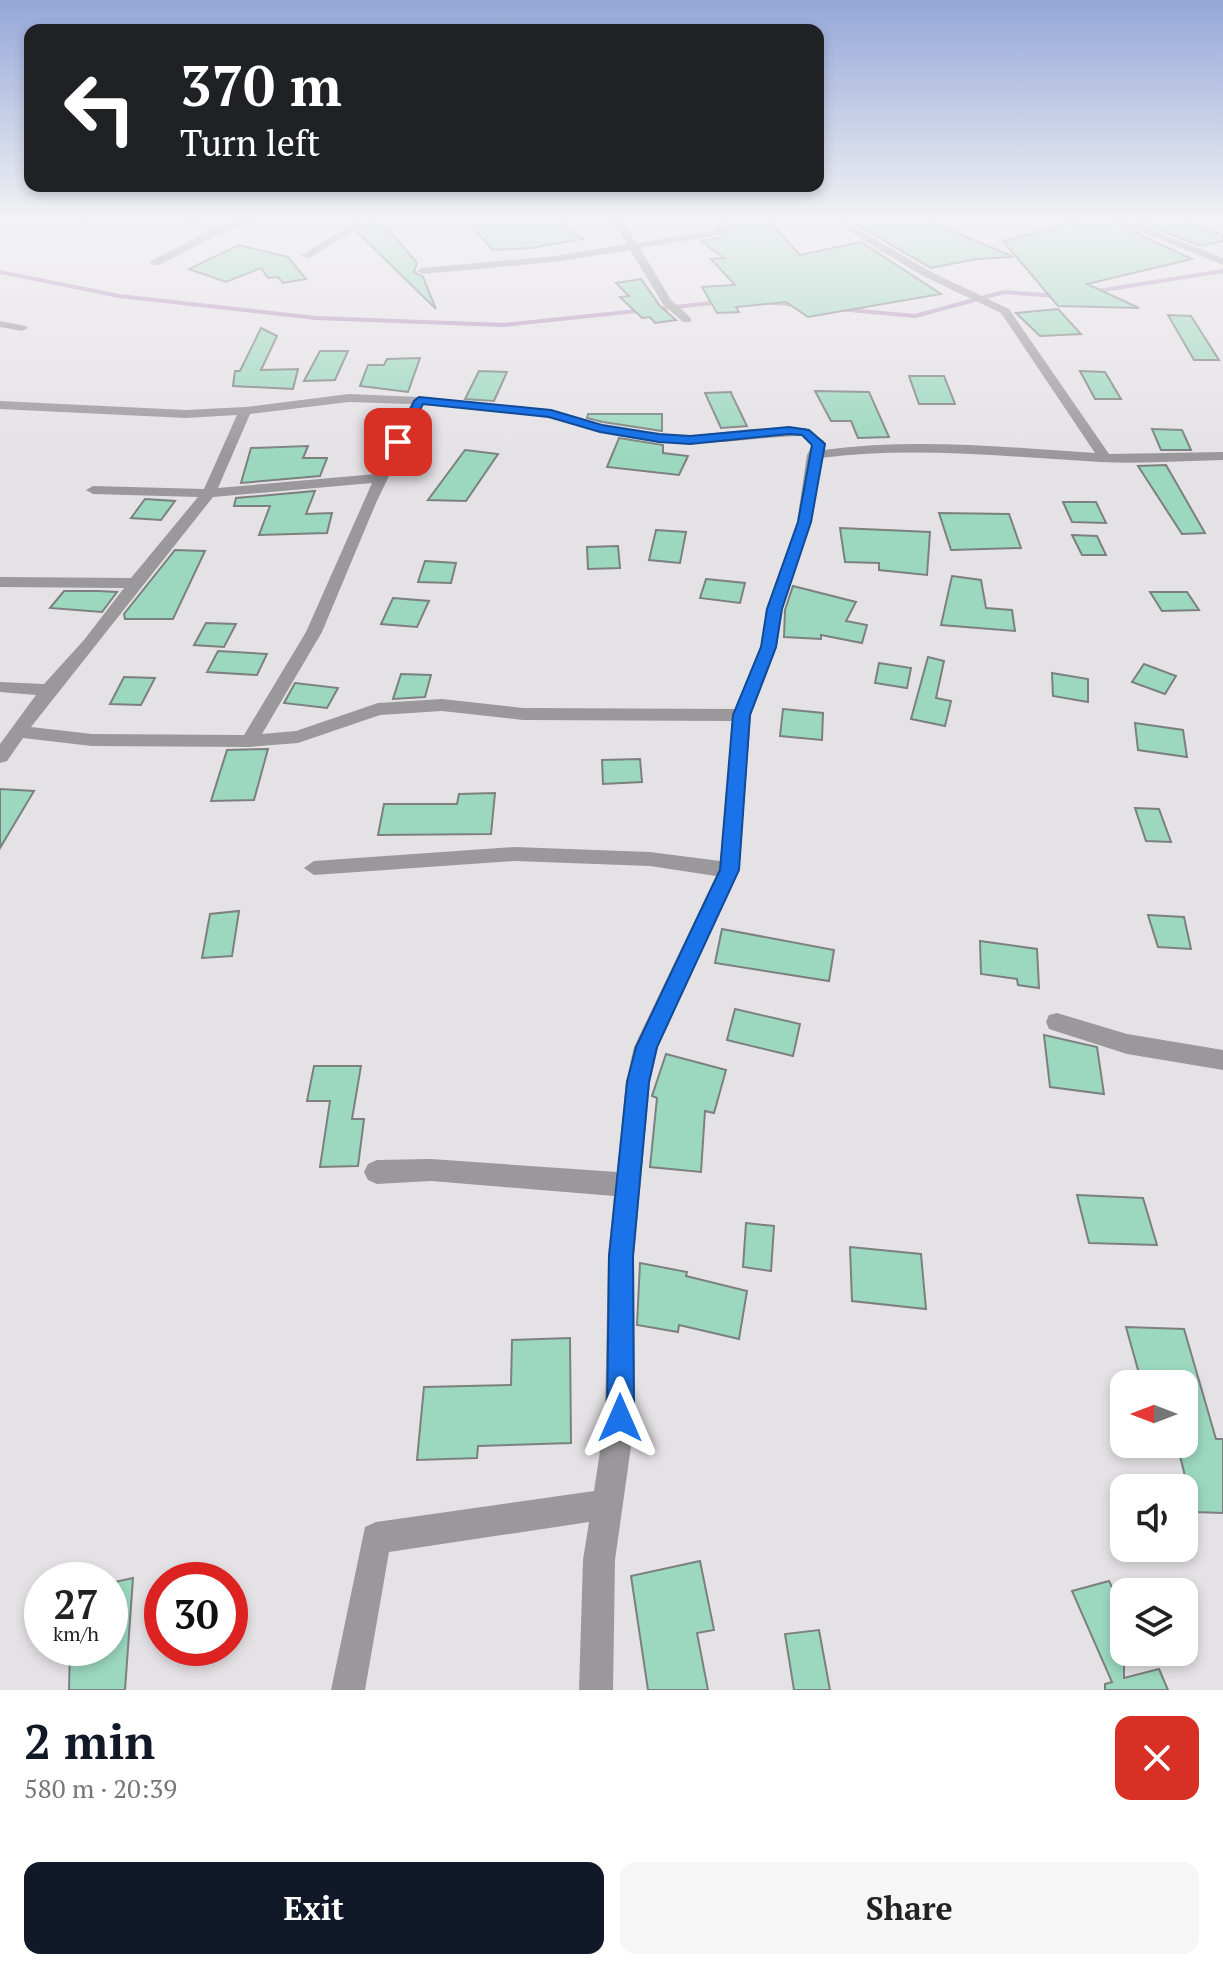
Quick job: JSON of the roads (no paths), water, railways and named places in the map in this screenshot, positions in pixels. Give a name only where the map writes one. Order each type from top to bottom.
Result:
[{"type":"street","points":[[664,297],[687,320]]},
{"type":"street","points":[[975,297],[1005,311],[1105,458]]},
{"type":"street","points":[[0,324],[22,328]]},
{"type":"street","points":[[0,405],[186,414],[245,411],[349,398],[419,401],[551,414],[600,429],[659,438],[690,440],[752,433],[805,432],[819,444],[814,455],[804,522],[774,609],[769,647],[742,715],[729,870],[646,1047],[638,1082],[621,1256],[620,1418],[599,1560],[596,1690]]},
{"type":"street","points":[[249,741],[314,632],[380,478],[419,401]]},
{"type":"street","points":[[0,757],[21,732],[48,690],[90,644],[209,493],[245,411]]},
{"type":"street","points":[[814,455],[868,448],[933,447],[1105,458],[1223,456]]},
{"type":"street","points":[[93,490],[209,493],[380,478]]},
{"type":"street","points":[[0,582],[137,583]]},
{"type":"street","points":[[0,687],[48,690]]},
{"type":"street","points":[[21,732],[92,740],[249,741],[298,737],[378,709],[429,706],[537,714],[742,715]]},
{"type":"street","points":[[314,868],[514,854],[650,859],[729,870]]},
{"type":"street","points":[[1057,1022],[1127,1044],[1223,1060]]},
{"type":"street","points":[[377,1172],[431,1170],[627,1185]]},
{"type":"street","points":[[348,1690],[376,1538],[608,1504]]},
{"type":"waterway","points":[[127,297],[316,318],[504,325],[722,302]]},
{"type":"waterway","points":[[839,309],[915,316],[986,297]]},
{"type":"waterway","points":[[764,302],[798,305]]}]
